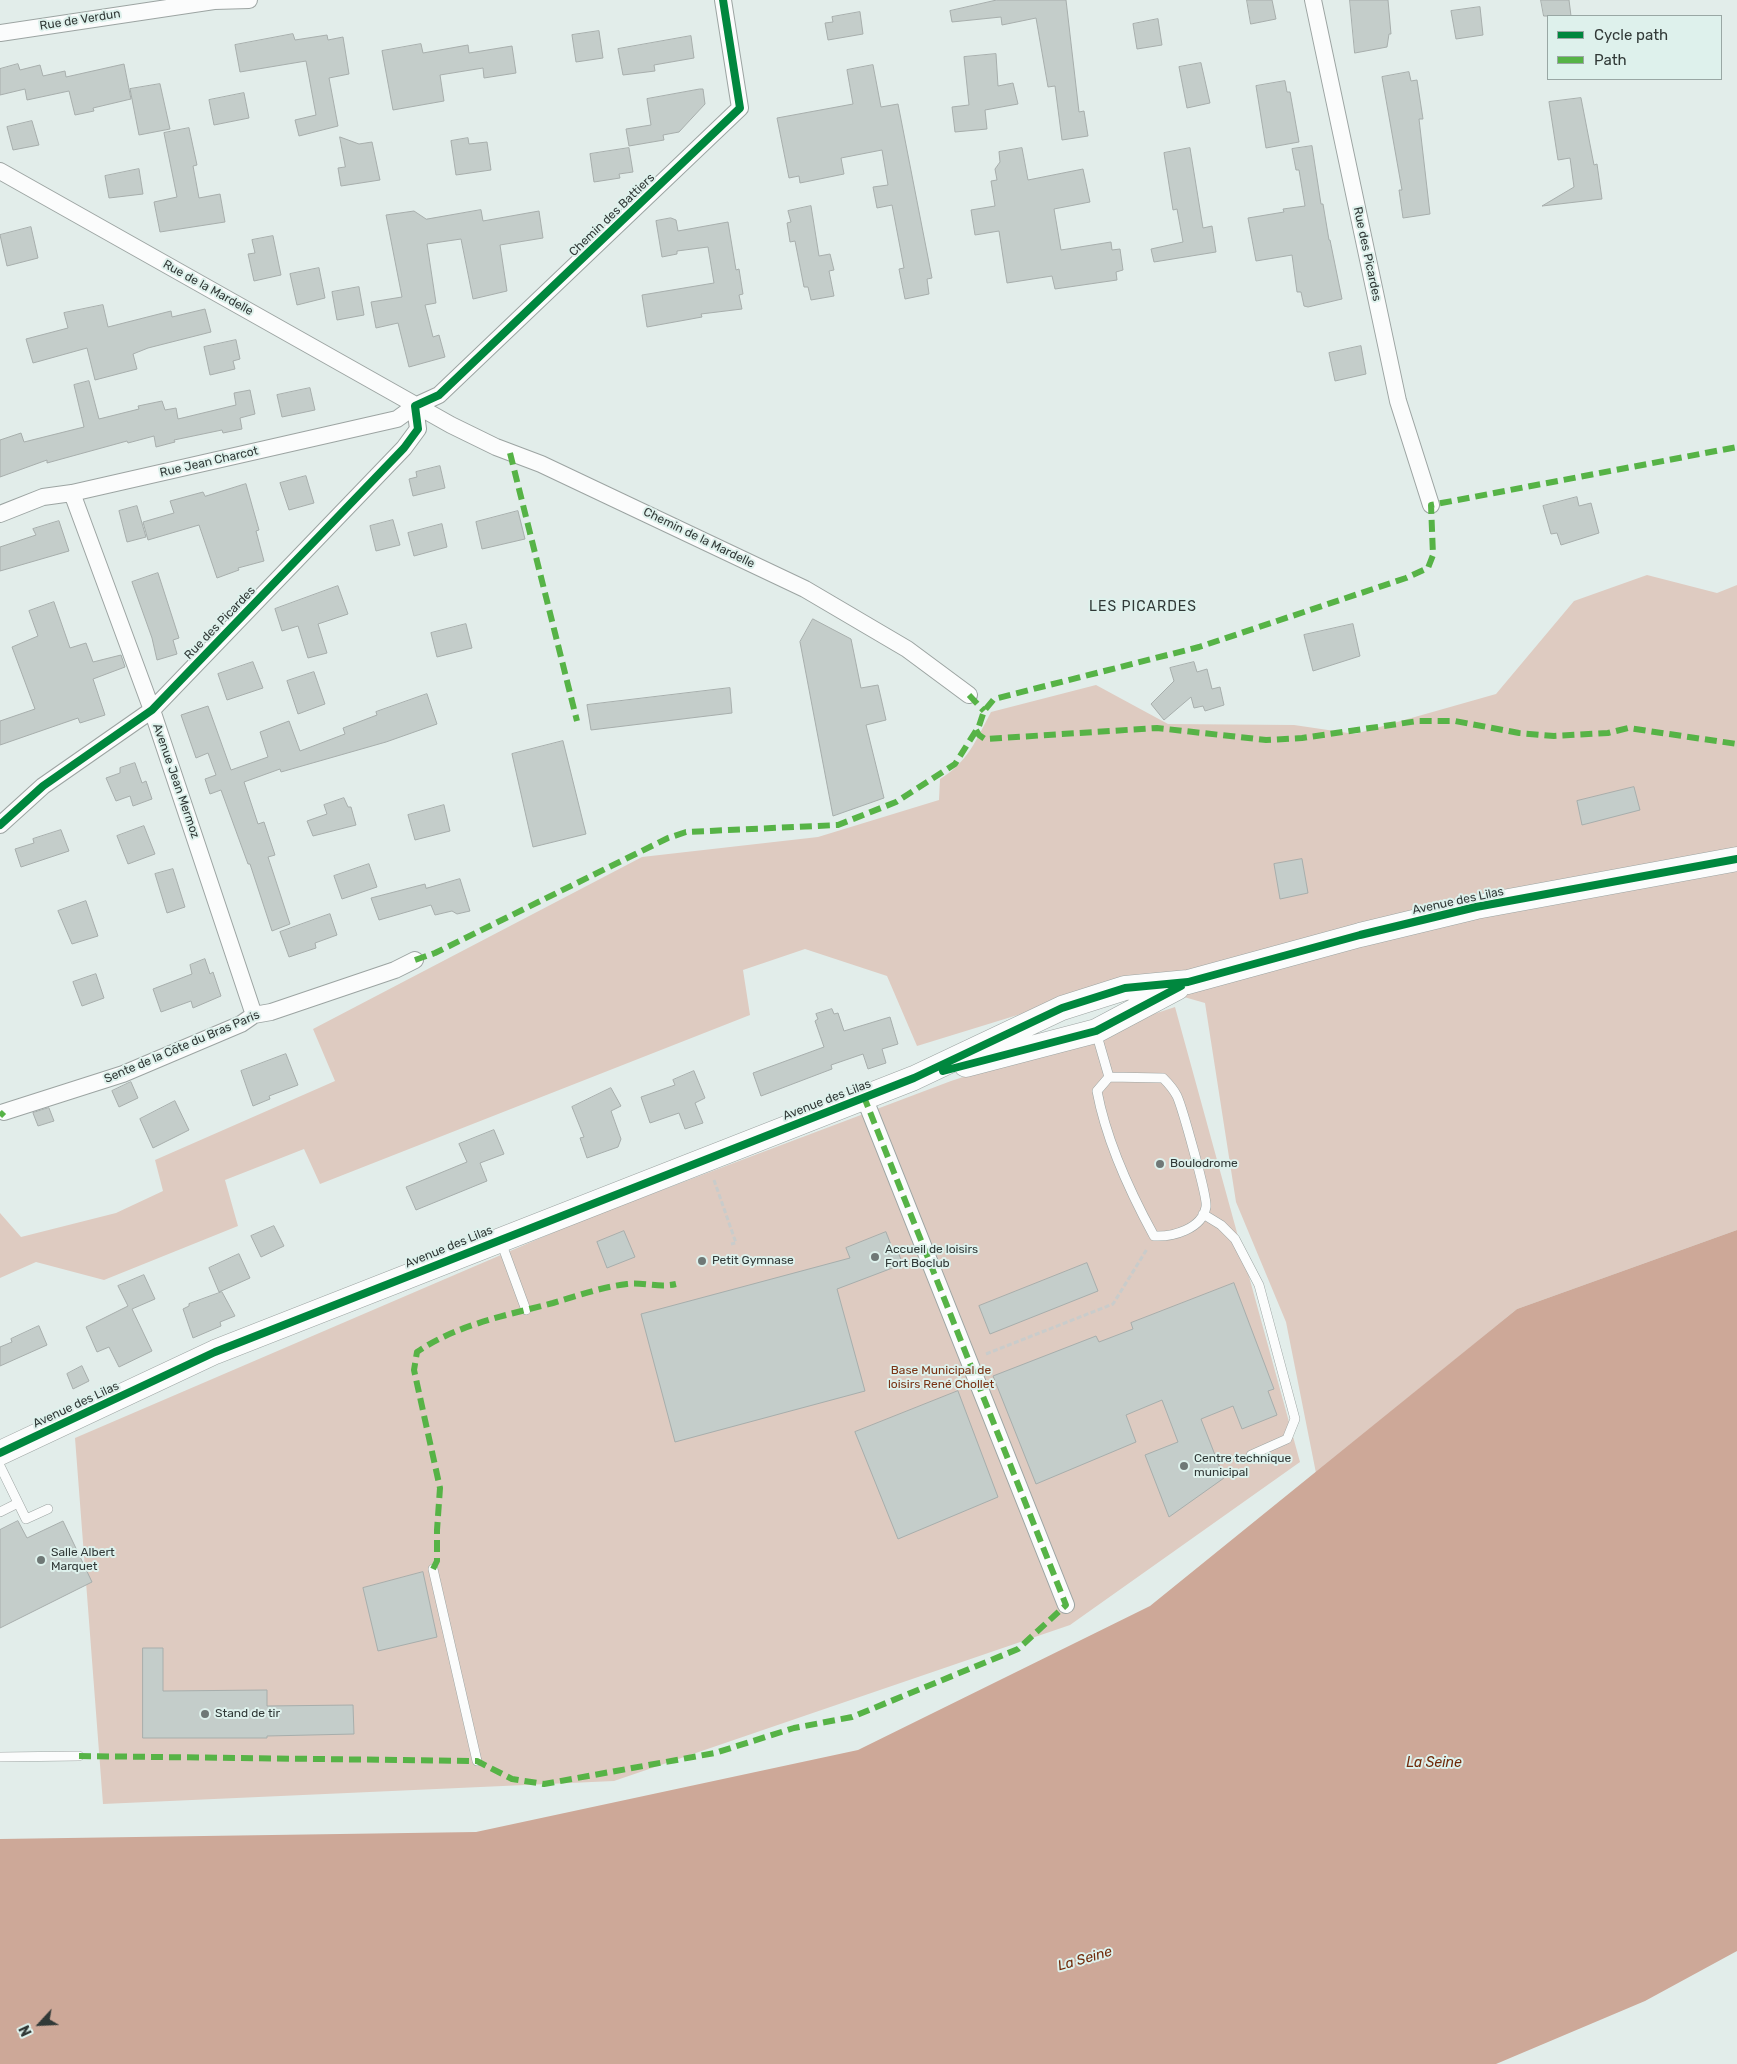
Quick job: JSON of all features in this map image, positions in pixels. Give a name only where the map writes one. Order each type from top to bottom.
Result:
[{"type":"street","name":"Rue de Verdun","points":[[0,33],[195,3],[249,0]]},
{"type":"street","name":"Chemin des Battiers","points":[[415,406],[439,395],[740,108],[723,0]]},
{"type":"street","name":"Rue des Picardes","points":[[1313,0],[1398,401],[1431,505]]},
{"type":"street","name":"Rue de la Mardelle","points":[[0,171],[415,406]]},
{"type":"street","name":"Rue des Picardes","points":[[0,826],[43,786],[152,710],[404,448],[418,429],[415,406]]},
{"type":"street","name":"Rue Jean Charcot","points":[[0,514],[43,497],[72,493],[396,419],[415,406]]},
{"type":"street","name":"Chemin de la Mardelle","points":[[415,406],[496,448],[541,464],[805,589],[907,649],[969,695]]},
{"type":"street","name":"Avenue Jean Mermoz","points":[[72,493],[152,710],[254,1015]]},
{"type":"street","name":"Avenue des Lilas","points":[[0,1453],[215,1352],[499,1239],[914,1078],[1072,1005],[1125,988],[1188,982],[1360,935],[1476,907],[1737,859]]},
{"type":"street","name":"Sente de la Côte du Bras Paris","points":[[4,1112],[123,1074],[241,1024],[254,1015],[271,1012],[395,970],[414,960]]},
{"type":"street","name":"Avenue des Lilas","points":[[914,1078],[1085,1034],[1188,982]]},
{"type":"street","points":[[1072,1005],[1085,1034]]},
{"type":"street","points":[[864,1097],[1066,1605]]},
{"type":"lane","points":[[1085,1034],[1109,1077]]},
{"type":"lane","points":[[1109,1077],[1163,1078],[1177,1096],[1201,1177],[1207,1206],[1200,1221],[1169,1237],[1154,1236],[1143,1215],[1101,1114],[1097,1091],[1109,1077]]},
{"type":"lane","points":[[1203,1214],[1222,1225],[1235,1239],[1259,1285],[1295,1420],[1287,1439],[1251,1455]]},
{"type":"lane","points":[[499,1239],[526,1310]]},
{"type":"lane","points":[[0,1466],[26,1520],[48,1509]]},
{"type":"lane","points":[[0,1512],[18,1503]]},
{"type":"lane","points":[[433,1569],[477,1761]]},
{"type":"lane","points":[[0,1757],[79,1756]]},
{"type":"path","points":[[707,1158],[736,1243],[730,1244]]},
{"type":"path","points":[[969,1361],[1113,1304],[1154,1236]]},
{"type":"green space","points":[[1647,575],[1717,593],[1737,585],[1737,1230],[1517,1309],[1316,1473],[1286,1322],[1236,1202],[1205,1003],[1128,981],[917,1046],[887,976],[805,949],[743,970],[750,1015],[320,1184],[304,1149],[225,1180],[238,1226],[104,1280],[36,1262],[0,1278],[0,1213],[21,1237],[116,1213],[163,1191],[155,1160],[335,1081],[313,1029],[642,857],[818,837],[939,800],[940,779],[964,758],[976,741],[991,712],[1096,685],[1168,724],[1294,725],[1355,734],[1496,694],[1574,601]]},
{"type":"green space","name":"Base Municipal de loisirs René Chollet","points":[[1175,1007],[1300,1462],[1070,1625],[614,1781],[103,1804],[75,1438],[580,1221],[951,1081]]},
{"type":"water","name":"La Seine","points":[[1737,1230],[1737,1951],[1645,2001],[1496,2064],[0,2064],[0,1839],[476,1832],[858,1750],[1150,1606],[1517,1309]]},
{"type":"building","points":[[997,0],[1066,0],[1079,112],[1084,111],[1088,136],[1062,140],[1055,86],[1048,87],[1036,18],[1002,25],[1001,17],[952,22],[950,11]]},
{"type":"building","points":[[1247,0],[1272,0],[1276,19],[1251,24]]},
{"type":"building","points":[[1350,0],[1388,0],[1391,34],[1389,34],[1387,47],[1355,53]]},
{"type":"building","points":[[1541,0],[1569,0],[1571,15],[1544,16]]},
{"type":"building","points":[[1480,7],[1483,35],[1456,39],[1451,11]]},
{"type":"building","points":[[860,12],[863,34],[828,40],[825,23],[833,22],[832,17]]},
{"type":"building","points":[[1158,19],[1162,45],[1137,49],[1133,24]]},
{"type":"building","points":[[599,31],[603,58],[576,62],[572,35]]},
{"type":"building","points":[[293,34],[295,40],[327,35],[328,40],[343,37],[349,74],[329,78],[338,126],[299,136],[295,120],[316,115],[306,61],[240,72],[235,45]]},
{"type":"building","points":[[691,36],[694,58],[654,65],[655,71],[623,75],[618,49]]},
{"type":"building","points":[[421,44],[423,53],[468,45],[469,53],[512,46],[516,73],[484,78],[483,68],[440,75],[444,101],[393,110],[382,51]]},
{"type":"building","points":[[996,54],[998,86],[1013,83],[1018,104],[985,110],[987,129],[955,132],[952,107],[969,105],[964,57]]},
{"type":"building","points":[[1201,63],[1210,103],[1187,108],[1179,67]]},
{"type":"building","points":[[18,64],[20,70],[40,65],[43,76],[65,71],[66,77],[124,64],[131,99],[93,108],[94,111],[75,115],[69,91],[27,100],[25,89],[0,95],[0,69]]},
{"type":"building","points":[[873,65],[881,107],[898,104],[932,278],[927,279],[929,294],[905,299],[899,269],[904,268],[892,205],[877,208],[873,187],[888,185],[882,150],[841,158],[844,174],[800,183],[799,176],[789,178],[777,118],[853,104],[847,70]]},
{"type":"building","points":[[1409,72],[1411,81],[1417,80],[1423,119],[1419,119],[1430,214],[1403,218],[1399,190],[1402,190],[1382,77]]},
{"type":"building","points":[[1285,81],[1287,92],[1290,92],[1299,142],[1266,148],[1256,86]]},
{"type":"building","points":[[160,84],[170,129],[139,135],[130,89]]},
{"type":"building","points":[[703,89],[705,104],[679,132],[663,135],[664,140],[629,146],[626,129],[651,125],[647,99]]},
{"type":"building","points":[[244,93],[249,118],[214,125],[209,100]]},
{"type":"building","points":[[1581,98],[1594,165],[1597,164],[1602,199],[1542,206],[1574,187],[1570,158],[1558,160],[1549,102]]},
{"type":"building","points":[[32,121],[39,145],[13,150],[7,127]]},
{"type":"building","points":[[189,128],[197,165],[193,166],[199,198],[220,194],[225,222],[160,232],[154,202],[177,197],[164,133]]},
{"type":"building","points":[[340,137],[359,144],[372,142],[380,180],[341,186],[338,168],[345,167]]},
{"type":"building","points":[[468,138],[469,144],[487,142],[491,170],[456,175],[451,141]]},
{"type":"building","points":[[1312,146],[1321,204],[1323,204],[1342,299],[1308,307],[1304,306],[1301,292],[1297,292],[1292,255],[1256,261],[1248,218],[1284,212],[1283,209],[1305,206],[1299,170],[1296,170],[1292,149]]},
{"type":"building","points":[[629,148],[633,172],[619,174],[620,178],[594,182],[590,154]]},
{"type":"building","points":[[1022,148],[1028,180],[1083,169],[1090,202],[1054,209],[1061,250],[1111,242],[1112,250],[1120,249],[1123,270],[1116,272],[1117,280],[1055,289],[1052,276],[1007,283],[999,231],[975,235],[971,210],[995,206],[991,181],[997,180],[995,169],[1000,162],[999,152]]},
{"type":"building","points":[[1190,148],[1203,228],[1212,226],[1216,252],[1154,262],[1151,249],[1183,242],[1177,209],[1173,210],[1164,153]]},
{"type":"building","points":[[139,169],[143,194],[109,198],[105,176]]},
{"type":"building","points":[[811,206],[819,256],[830,254],[834,270],[829,271],[834,296],[811,300],[808,287],[804,287],[795,241],[790,242],[787,223],[791,222],[788,211]]},
{"type":"building","points":[[481,210],[483,221],[539,211],[543,238],[500,245],[507,291],[473,299],[461,239],[427,244],[436,303],[425,305],[433,337],[439,335],[445,357],[409,367],[398,323],[376,328],[371,302],[402,297],[386,215],[414,211],[426,219]]},
{"type":"building","points":[[671,218],[676,220],[678,231],[728,222],[736,270],[739,269],[743,294],[739,295],[742,309],[701,314],[702,317],[647,327],[642,295],[714,283],[708,247],[677,251],[677,254],[662,257],[656,221]]},
{"type":"building","points":[[31,227],[38,258],[7,266],[0,235]]},
{"type":"building","points":[[273,236],[281,275],[254,281],[248,254],[255,253],[252,240]]},
{"type":"building","points":[[319,268],[325,298],[297,305],[290,274]]},
{"type":"building","points":[[359,287],[364,315],[337,320],[332,292]]},
{"type":"building","points":[[103,305],[108,327],[171,311],[172,317],[205,309],[211,332],[148,348],[133,354],[137,369],[95,380],[87,348],[33,363],[26,339],[68,328],[64,313]]},
{"type":"building","points":[[236,340],[240,359],[233,361],[235,369],[210,375],[204,347]]},
{"type":"building","points":[[1361,346],[1366,374],[1335,381],[1329,353]]},
{"type":"building","points":[[89,381],[99,419],[139,409],[138,406],[162,401],[165,410],[176,408],[178,419],[236,405],[234,393],[250,390],[255,414],[240,418],[242,429],[223,433],[222,430],[174,440],[175,442],[156,447],[154,436],[128,443],[127,441],[47,463],[47,460],[0,477],[0,440],[21,433],[24,442],[84,427],[74,385]]},
{"type":"building","points":[[310,388],[315,410],[282,417],[277,395]]},
{"type":"building","points":[[440,466],[445,488],[413,496],[409,479],[417,477],[416,472]]},
{"type":"building","points":[[306,476],[314,503],[289,510],[280,483]]},
{"type":"building","points":[[246,484],[259,530],[256,531],[264,561],[238,568],[239,570],[217,578],[199,525],[148,540],[143,522],[174,513],[170,501],[203,492],[205,496]]},
{"type":"building","points":[[1577,497],[1579,506],[1591,503],[1599,533],[1561,545],[1557,533],[1551,534],[1543,506]]},
{"type":"building","points":[[137,506],[146,537],[127,542],[119,511]]},
{"type":"building","points":[[518,511],[525,539],[482,549],[476,522]]},
{"type":"building","points":[[393,520],[400,545],[376,551],[370,526]]},
{"type":"building","points":[[59,521],[69,551],[0,571],[0,547],[36,535],[33,529]]},
{"type":"building","points":[[442,524],[447,547],[414,556],[408,533]]},
{"type":"building","points":[[158,573],[179,638],[173,640],[177,654],[157,660],[152,638],[132,582]]},
{"type":"building","points":[[338,586],[348,614],[318,624],[327,653],[308,658],[298,626],[282,631],[275,609]]},
{"type":"building","points":[[54,602],[70,648],[86,643],[93,662],[121,655],[125,667],[93,679],[105,715],[80,723],[78,718],[0,745],[0,721],[35,709],[12,647],[38,636],[29,611]]},
{"type":"building","points":[[813,619],[851,639],[861,688],[878,685],[886,720],[866,725],[884,798],[833,816],[800,642]]},
{"type":"building","points":[[466,624],[472,648],[437,657],[431,633]]},
{"type":"building","points":[[1353,624],[1360,656],[1313,671],[1304,635]]},
{"type":"building","points":[[253,662],[263,688],[227,700],[218,674]]},
{"type":"building","points":[[1194,662],[1197,672],[1207,669],[1212,689],[1220,687],[1224,705],[1205,711],[1203,706],[1194,708],[1191,697],[1164,720],[1151,704],[1174,681],[1170,668]]},
{"type":"building","points":[[314,672],[325,704],[298,714],[287,681]]},
{"type":"building","points":[[730,688],[732,713],[591,730],[587,705]]},
{"type":"building","points":[[427,694],[437,724],[386,742],[281,772],[280,769],[244,782],[258,824],[264,822],[275,855],[268,857],[290,924],[272,931],[250,864],[248,864],[221,790],[210,794],[205,779],[216,775],[208,753],[196,758],[181,715],[208,706],[231,770],[268,757],[260,732],[289,721],[300,751],[345,734],[343,728],[377,715],[376,712]]},
{"type":"building","points":[[563,741],[586,834],[533,847],[512,754]]},
{"type":"building","points":[[135,763],[142,783],[146,781],[152,799],[133,806],[130,796],[116,801],[106,778],[120,773],[120,768]]},
{"type":"building","points":[[1634,787],[1640,810],[1582,825],[1577,801]]},
{"type":"building","points":[[344,798],[348,807],[351,807],[356,825],[313,836],[307,821],[327,814],[324,805]]},
{"type":"building","points":[[444,805],[450,831],[415,840],[408,815]]},
{"type":"building","points":[[144,826],[155,854],[128,864],[117,836]]},
{"type":"building","points":[[61,830],[69,851],[21,867],[15,849],[34,843],[33,839]]},
{"type":"building","points":[[1302,859],[1308,893],[1280,899],[1274,864]]},
{"type":"building","points":[[369,864],[377,887],[342,899],[334,876]]},
{"type":"building","points":[[173,869],[185,907],[167,913],[155,874]]},
{"type":"building","points":[[460,879],[470,911],[457,914],[452,911],[435,915],[431,905],[379,920],[371,898],[425,884],[426,888]]},
{"type":"building","points":[[86,901],[98,936],[72,944],[58,911]]},
{"type":"building","points":[[330,914],[337,935],[315,943],[316,948],[289,957],[280,932]]},
{"type":"building","points":[[205,959],[210,974],[213,972],[221,996],[193,1008],[191,1001],[161,1012],[153,989],[192,974],[190,965]]},
{"type":"building","points":[[96,974],[104,998],[82,1006],[73,982]]},
{"type":"building","points":[[832,1009],[834,1014],[838,1013],[844,1031],[890,1017],[898,1044],[882,1049],[886,1063],[868,1069],[863,1054],[831,1065],[832,1069],[761,1096],[753,1073],[824,1047],[815,1021],[818,1019],[816,1014]]},
{"type":"building","points":[[286,1054],[298,1085],[269,1096],[270,1099],[253,1106],[241,1071]]},
{"type":"building","points":[[694,1071],[705,1098],[695,1103],[703,1123],[685,1129],[679,1113],[650,1123],[641,1097],[675,1085],[673,1080]]},
{"type":"building","points":[[131,1082],[138,1098],[119,1107],[112,1091]]},
{"type":"building","points":[[611,1088],[621,1106],[611,1111],[621,1139],[618,1147],[587,1158],[580,1138],[584,1137],[572,1107]]},
{"type":"building","points":[[175,1101],[189,1130],[153,1148],[140,1119]]},
{"type":"building","points":[[49,1108],[54,1121],[38,1126],[33,1113]]},
{"type":"building","points":[[494,1130],[504,1154],[480,1163],[487,1181],[416,1210],[406,1187],[467,1162],[459,1144]]},
{"type":"building","points":[[274,1226],[284,1246],[261,1257],[251,1236]]},
{"type":"building","points":[[624,1231],[635,1257],[607,1268],[597,1242]]},
{"type":"building","points":[[886,1232],[893,1250],[897,1250],[903,1264],[837,1289],[865,1391],[675,1442],[641,1314],[850,1258],[846,1248]]},
{"type":"building","points":[[239,1254],[250,1278],[219,1292],[209,1268]]},
{"type":"building","points":[[1087,1263],[1098,1291],[990,1334],[979,1306]]},
{"type":"building","points":[[144,1275],[155,1299],[132,1309],[152,1351],[119,1367],[109,1347],[97,1352],[86,1327],[128,1306],[118,1286]]},
{"type":"building","points":[[1234,1283],[1274,1389],[1268,1391],[1277,1415],[1242,1429],[1233,1406],[1201,1419],[1224,1478],[1169,1517],[1145,1455],[1178,1442],[1162,1400],[1126,1415],[1136,1442],[1036,1484],[993,1376],[1096,1336],[1099,1342],[1133,1329],[1131,1323]]},
{"type":"building","points":[[222,1292],[235,1316],[220,1322],[221,1326],[193,1338],[183,1309],[189,1306],[189,1304]]},
{"type":"building","points":[[39,1326],[47,1345],[0,1366],[0,1347],[12,1342],[11,1339]]},
{"type":"building","points":[[82,1366],[89,1381],[73,1389],[67,1374]]},
{"type":"building","points":[[958,1391],[998,1497],[898,1539],[855,1432]]},
{"type":"building","name":"Salle Albert Marquet","points":[[18,1521],[27,1538],[63,1521],[92,1582],[0,1628],[0,1530]]},
{"type":"building","points":[[423,1572],[437,1637],[378,1651],[363,1588]]},
{"type":"building","name":"Stand de tir","points":[[143,1648],[163,1648],[163,1691],[267,1690],[267,1706],[353,1705],[354,1734],[267,1736],[267,1738],[143,1738]]},
{"type":"marked path","points":[[415,960],[435,953],[668,838],[686,832],[838,825],[896,802],[955,764],[979,726],[984,711],[994,699],[1199,647],[1406,578],[1428,568],[1433,555],[1431,505],[1737,447]]},
{"type":"marked path","points":[[510,453],[577,721]]},
{"type":"marked path","points":[[969,695],[984,711]]},
{"type":"marked path","points":[[976,730],[985,739],[1157,728],[1266,740],[1302,738],[1418,721],[1455,721],[1519,733],[1554,736],[1608,733],[1628,728],[1737,744]]},
{"type":"marked path","points":[[79,1756],[477,1761],[512,1779],[544,1784],[715,1753],[794,1728],[852,1717],[1018,1649],[1066,1605],[864,1097]]},
{"type":"marked path","points":[[0,1116],[4,1112]]},
{"type":"marked path","points":[[433,1569],[437,1561],[440,1488],[414,1370],[417,1352],[448,1335],[482,1322],[598,1289],[627,1284],[676,1284]]},
{"type":"cycle path","points":[[0,825],[43,786],[152,710],[404,448],[418,429],[415,406],[439,395],[740,108],[723,0]]},
{"type":"cycle path","points":[[0,1453],[215,1352],[914,1078],[1062,1008],[1125,988],[1188,982],[1360,935],[1476,907],[1737,859]]},
{"type":"cycle path","points":[[943,1071],[1096,1031],[1181,986]]},
{"type":"place","name":"Boulodrome","points":[[1160,1164]]},
{"type":"place","name":"Accueil de loisirs Fort Boclub","points":[[875,1257]]},
{"type":"place","name":"Petit Gymnase","points":[[702,1261]]},
{"type":"place","name":"Centre technique municipal","points":[[1184,1466]]},
{"type":"place","name":"Salle Albert Marquet","points":[[41,1560]]},
{"type":"place","name":"Stand de tir","points":[[205,1714]]},
{"type":"district","name":"LES PICARDES","points":[[1143,607]]}]
